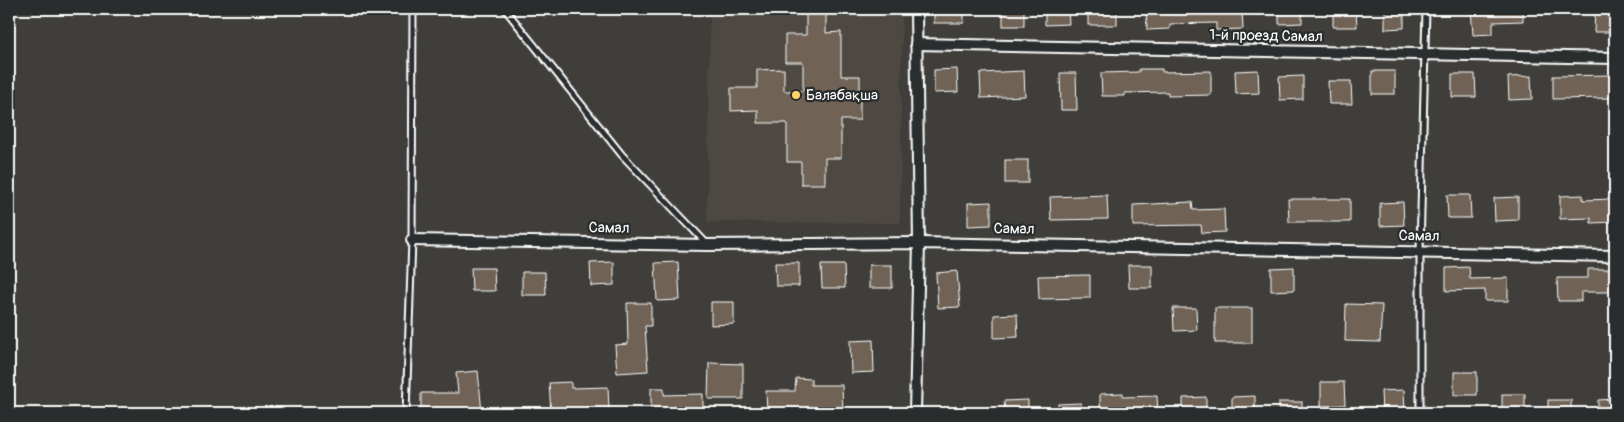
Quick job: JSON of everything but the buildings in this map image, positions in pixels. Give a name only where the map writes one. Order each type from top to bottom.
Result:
[{"type":"street","points":[[916,9],[919,243],[916,413]]},
{"type":"street","name":"1-й проезд Самал","points":[[916,44],[1615,58]]},
{"type":"street","name":"Самал","points":[[412,240],[708,245],[919,243],[1615,256]]},
{"type":"lane","points":[[406,413],[412,240],[413,9]]},
{"type":"lane","points":[[505,9],[622,155],[708,245]]},
{"type":"lane","points":[[1420,413],[1420,251],[1426,9]]},
{"type":"shaded area","points":[[710,9],[902,9],[900,223],[707,222]]},
{"type":"place","name":"Балабақша","points":[[796,95]]}]
